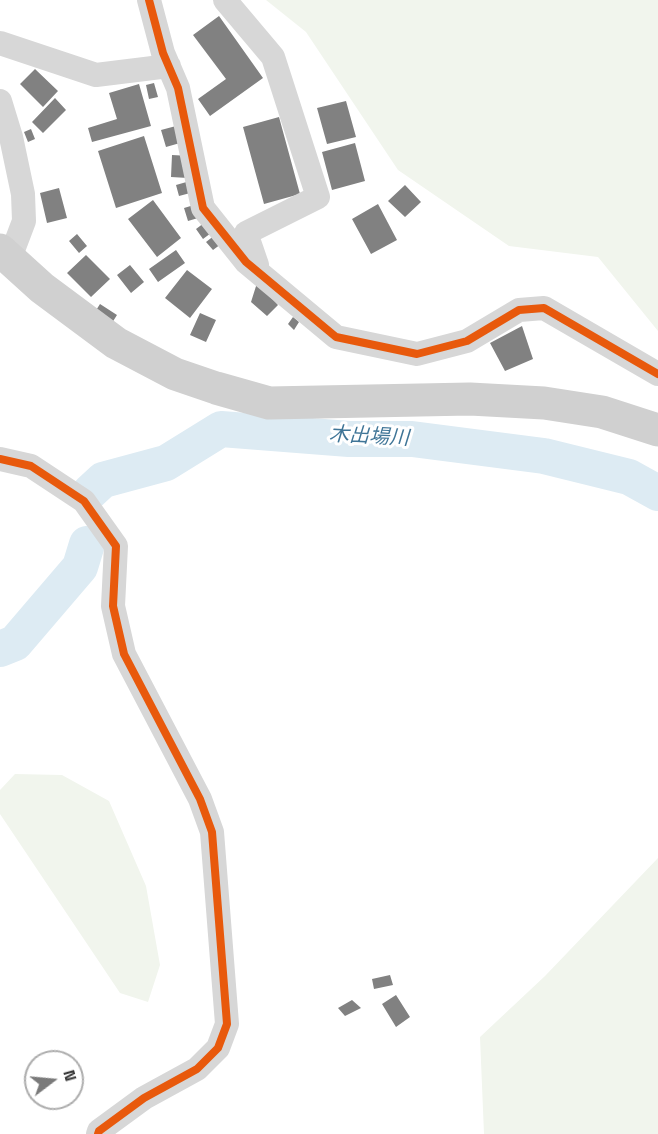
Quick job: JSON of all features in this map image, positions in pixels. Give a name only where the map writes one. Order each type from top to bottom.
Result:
[{"type":"street","points":[[148,0],[163,52],[178,88],[203,208],[246,262],[336,337],[417,354],[467,341],[519,310],[544,308],[658,374]]},
{"type":"street","points":[[225,0],[273,57],[318,197],[246,233],[260,274]]},
{"type":"street","points":[[0,43],[96,75],[169,66]]},
{"type":"street","points":[[0,101],[23,194],[24,221],[5,254],[42,288],[116,343],[175,374],[269,403],[470,399],[544,403],[602,412],[658,430]]},
{"type":"street","points":[[0,459],[31,466],[84,501],[116,546],[113,606],[124,654],[200,799],[212,832],[227,1023],[218,1048],[197,1069],[144,1098],[98,1134]]},
{"type":"shaded area","points":[[266,0],[658,0],[658,331],[598,257],[509,246],[398,170],[306,32]]},
{"type":"shaded area","points":[[15,774],[62,775],[109,801],[146,886],[160,965],[148,1002],[120,993],[0,814],[0,790]]},
{"type":"shaded area","points":[[658,858],[658,1134],[484,1134],[480,1037],[545,976]]},
{"type":"building","points":[[219,16],[263,78],[210,116],[198,99],[226,79],[193,35]]},
{"type":"building","points":[[35,69],[58,91],[43,107],[20,84]]},
{"type":"building","points":[[154,83],[158,97],[149,99],[146,85]]},
{"type":"building","points":[[139,84],[151,126],[92,142],[88,128],[117,119],[109,93]]},
{"type":"building","points":[[55,98],[66,110],[43,133],[32,122]]},
{"type":"building","points":[[346,101],[356,137],[327,144],[317,108]]},
{"type":"building","points":[[279,117],[300,194],[264,204],[243,127]]},
{"type":"building","points":[[176,126],[180,143],[166,147],[161,130]]},
{"type":"building","points":[[31,129],[35,139],[28,142],[24,132]]},
{"type":"building","points":[[144,136],[162,193],[116,208],[98,151]]},
{"type":"building","points":[[355,143],[365,181],[332,190],[322,152]]},
{"type":"building","points":[[172,155],[190,156],[188,178],[171,177]]},
{"type":"building","points":[[190,181],[194,192],[179,196],[176,185]]},
{"type":"building","points":[[405,185],[421,202],[405,217],[388,201]]},
{"type":"building","points":[[59,188],[67,218],[47,223],[40,193]]},
{"type":"building","points":[[153,200],[181,238],[157,257],[128,219]]},
{"type":"building","points":[[378,204],[397,240],[371,254],[352,219]]},
{"type":"building","points":[[194,205],[198,218],[188,221],[184,208]]},
{"type":"building","points":[[204,223],[211,233],[203,239],[196,229]]},
{"type":"building","points":[[77,234],[87,246],[79,253],[69,241]]},
{"type":"building","points":[[215,235],[221,244],[213,250],[206,242]]},
{"type":"building","points":[[176,250],[185,263],[158,282],[149,269]]},
{"type":"building","points":[[86,255],[110,279],[91,297],[67,273]]},
{"type":"building","points":[[130,265],[144,282],[131,293],[117,275]]},
{"type":"building","points":[[187,270],[212,289],[190,318],[165,298]]},
{"type":"building","points":[[257,283],[278,305],[267,316],[251,302]]},
{"type":"building","points":[[100,304],[117,315],[110,326],[93,315]]},
{"type":"building","points":[[200,313],[216,320],[206,342],[190,335]]},
{"type":"building","points":[[293,317],[299,322],[294,330],[288,324]]},
{"type":"building","points":[[522,326],[533,359],[505,371],[490,343]]},
{"type":"building","points":[[390,975],[393,985],[374,989],[372,979]]},
{"type":"building","points":[[396,995],[410,1017],[396,1027],[382,1004]]},
{"type":"building","points":[[352,1000],[361,1008],[345,1016],[338,1008]]},
{"type":"waterway","name":"木出場川","points":[[90,492],[103,480],[166,463],[221,429],[349,439],[412,439],[544,456],[629,477],[658,493]]},
{"type":"waterway","name":"木出場川","points":[[0,649],[15,643],[80,567],[87,544]]},
{"type":"cycle path","points":[[149,0],[163,53],[178,88],[203,208],[246,262],[336,337],[417,354],[467,341],[519,310],[544,308],[658,374]]},
{"type":"cycle path","points":[[0,459],[31,466],[84,501],[116,546],[113,606],[124,654],[200,799],[212,832],[227,1024],[218,1048],[197,1069],[144,1098],[98,1134]]}]
